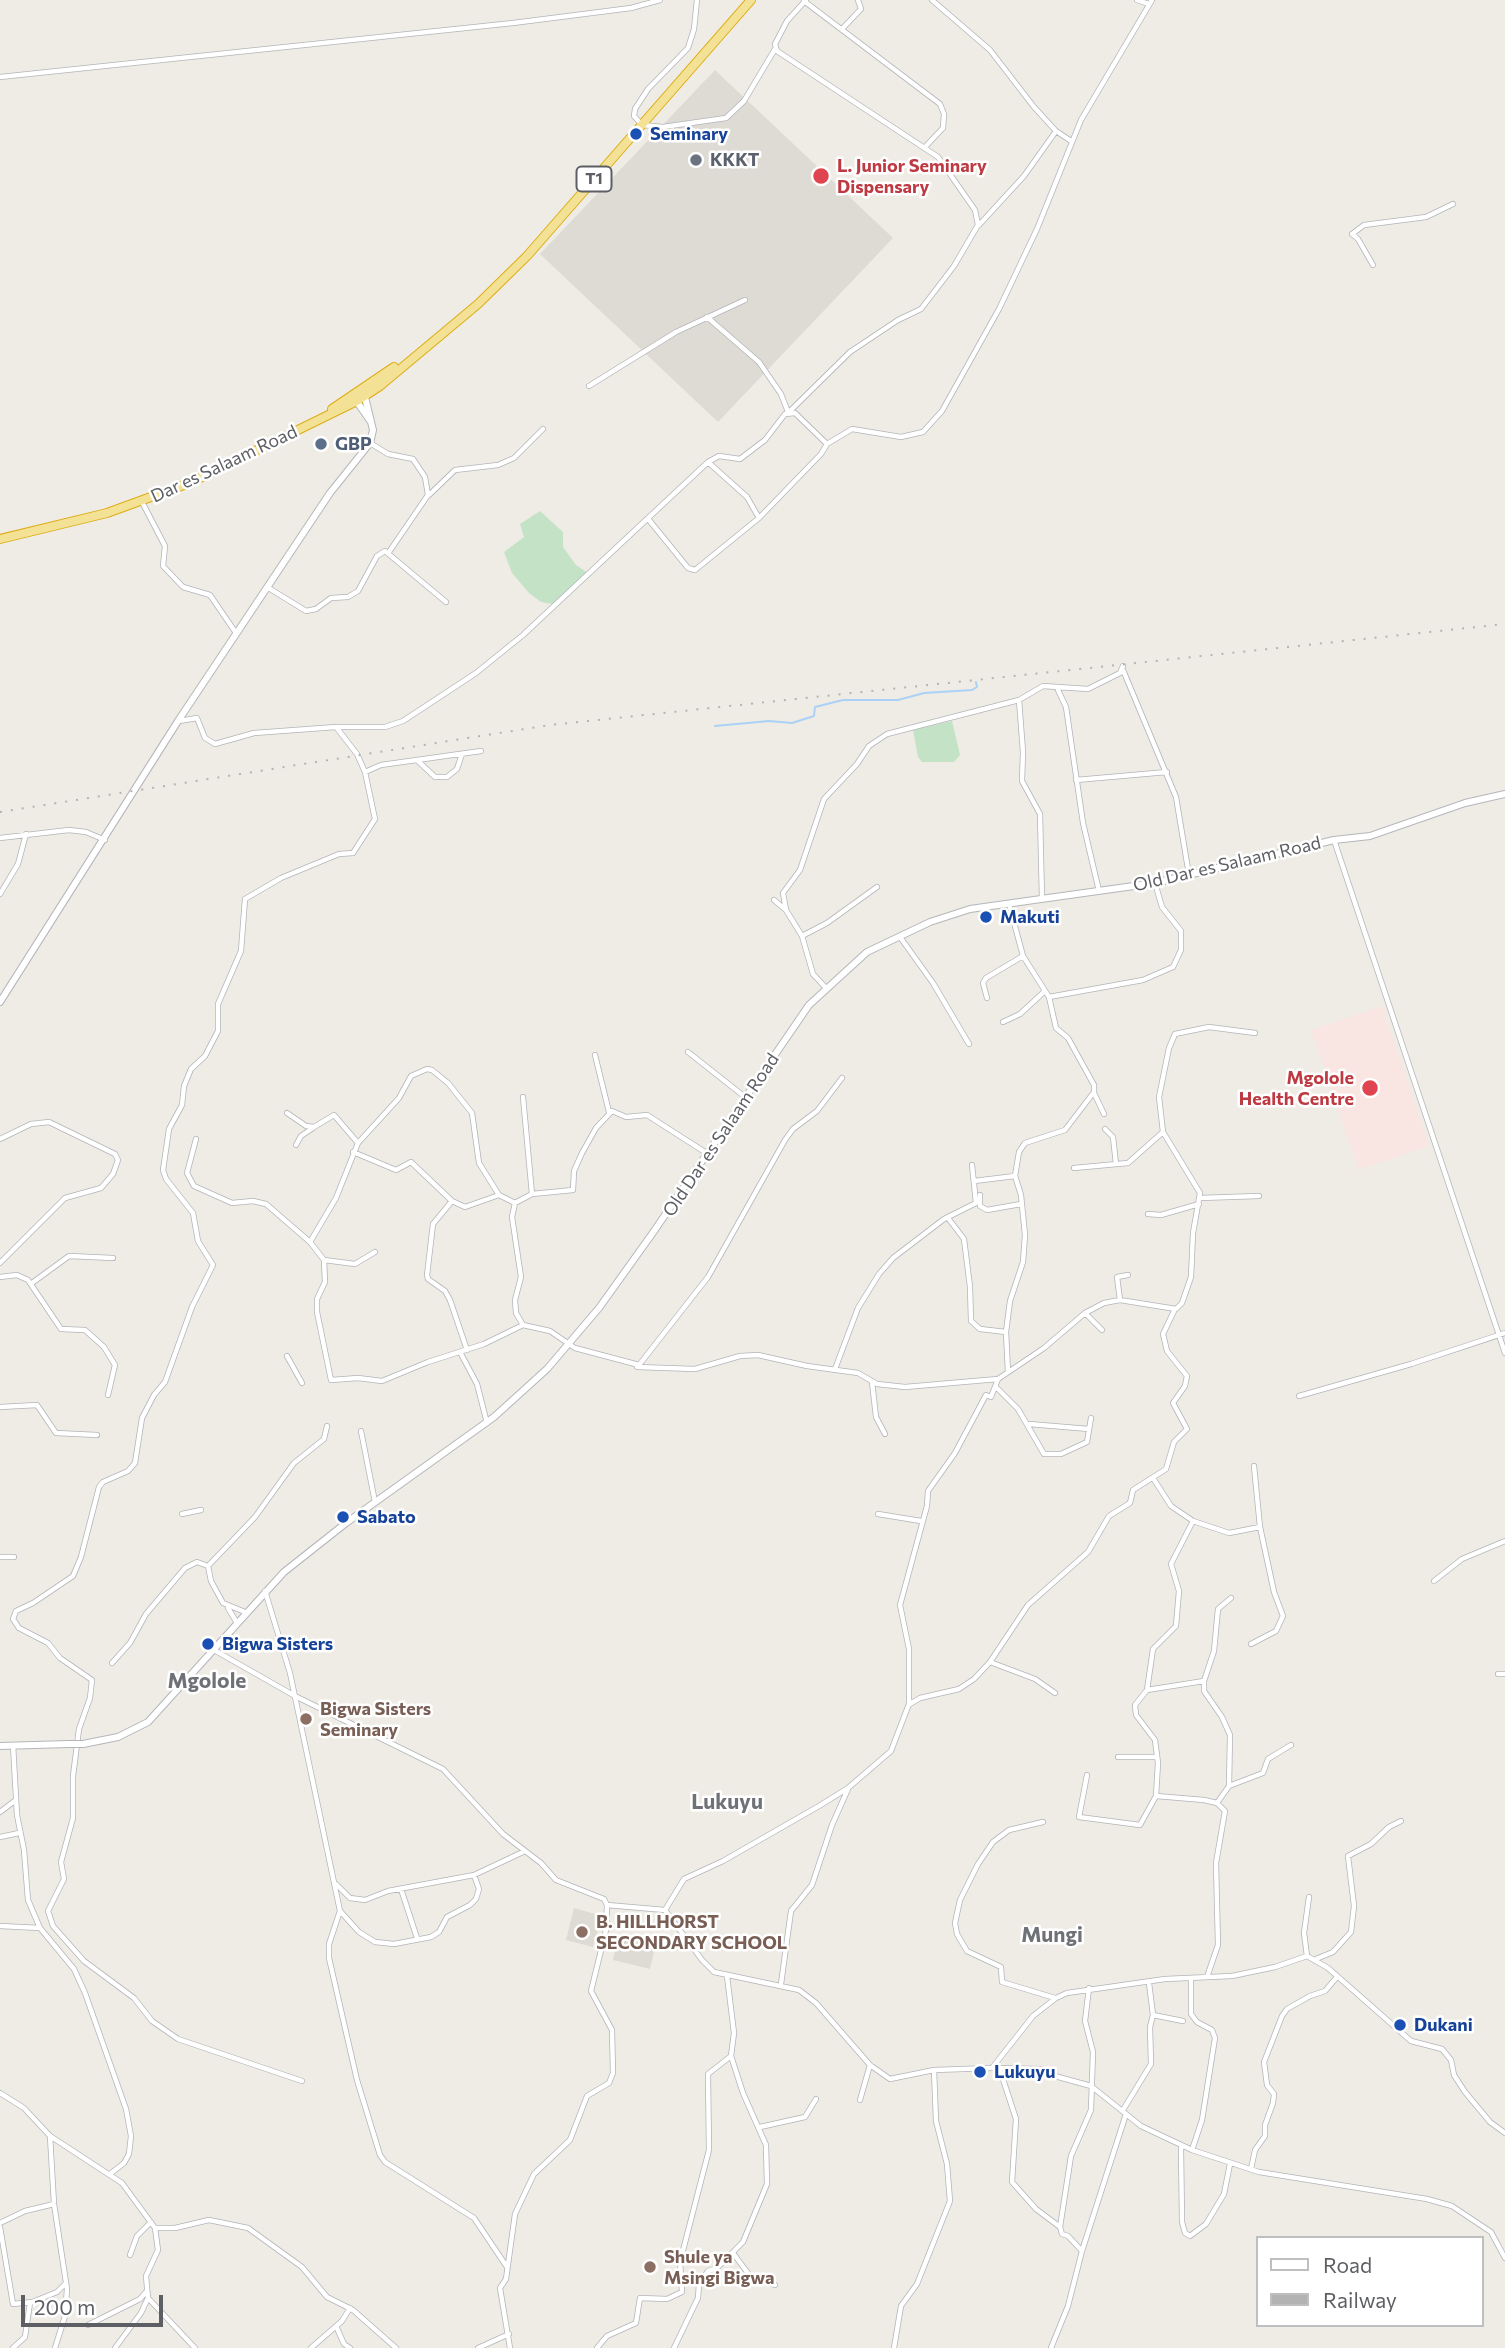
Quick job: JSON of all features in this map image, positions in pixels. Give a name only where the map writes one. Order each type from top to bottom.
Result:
[{"type":"highway","name":"Dar es Salaam Road","points":[[0,539],[77,522],[142,502],[218,471],[364,392],[426,347],[478,304],[527,256],[751,0]]},
{"type":"street","points":[[0,78],[513,23],[631,8],[660,0]]},
{"type":"street","points":[[697,0],[694,29],[688,48],[648,89],[635,109],[634,116],[642,125],[663,127],[726,118],[744,102],[775,49],[787,21],[805,1],[940,104],[944,114],[943,128],[925,147]]},
{"type":"street","points":[[842,29],[861,9],[858,0]]},
{"type":"street","points":[[932,0],[990,50],[1027,99],[1056,131],[1071,141]]},
{"type":"street","points":[[649,520],[691,570],[704,563],[759,518],[821,454],[827,444],[847,430],[911,436],[933,423],[1004,299],[1037,229],[1071,141],[1099,86],[1150,2],[1137,0]]},
{"type":"street","points":[[775,49],[938,157],[975,210],[978,225]]},
{"type":"street","points":[[178,721],[197,718],[205,738],[215,744],[254,733],[336,727],[385,727],[418,713],[523,635],[649,520],[708,461],[719,456],[740,459],[765,440],[789,412],[850,352],[891,324],[921,309],[950,272],[978,225],[1024,176],[1056,131]]},
{"type":"street","points":[[1373,265],[1352,234],[1364,225],[1426,217],[1453,204]]},
{"type":"street","points":[[589,386],[707,317],[746,300]]},
{"type":"street","points":[[707,317],[759,362],[781,394],[789,412]]},
{"type":"street","points":[[0,1002],[236,633],[330,493],[370,443],[372,424],[364,392]]},
{"type":"street","points":[[355,398],[372,424]]},
{"type":"street","points":[[789,412],[795,413],[827,444]]},
{"type":"street","points":[[267,587],[306,611],[316,609],[331,598],[348,597],[358,591],[376,556],[389,552],[428,495],[455,470],[498,465],[514,458],[543,429]]},
{"type":"street","points":[[370,443],[388,454],[413,459],[425,477],[428,495]]},
{"type":"street","points":[[708,461],[747,497],[759,518]]},
{"type":"street","points":[[142,502],[164,546],[163,566],[183,587],[210,595],[236,633]]},
{"type":"street","points":[[389,552],[446,603]]},
{"type":"street","points":[[786,910],[783,893],[800,870],[824,799],[877,738],[1019,700],[1043,686],[1088,689],[1120,674],[1123,668],[1167,772],[1178,806],[1189,875]]},
{"type":"street","points":[[1057,689],[1066,707],[1086,842],[1100,891]]},
{"type":"street","points":[[1019,700],[1022,781],[1040,814],[1042,899]]},
{"type":"street","points":[[302,2081],[178,2039],[152,2021],[134,1998],[84,1961],[53,1926],[48,1911],[64,1879],[61,1862],[72,1818],[76,1752],[92,1680],[76,1671],[34,1633],[19,1628],[13,1619],[16,1611],[73,1576],[82,1557],[99,1487],[103,1482],[128,1471],[135,1463],[142,1419],[154,1395],[165,1382],[192,1307],[213,1265],[198,1241],[193,1213],[173,1189],[163,1170],[169,1129],[182,1105],[184,1086],[191,1069],[205,1056],[218,1031],[218,1004],[241,951],[245,900],[281,878],[339,854],[353,853],[375,819],[365,772],[357,754],[336,727]]},
{"type":"street","points":[[365,772],[382,765],[481,751]]},
{"type":"street","points":[[417,760],[435,777],[447,777],[459,766],[462,754]]},
{"type":"street","points":[[1076,780],[1167,772]]},
{"type":"street","name":"Old Dar es Salaam Road","points":[[13,1745],[83,1744],[130,1733],[148,1722],[265,1590],[346,1523],[487,1423],[533,1383],[569,1345],[652,1234],[809,1006],[867,953],[956,914],[1009,903],[1155,883],[1334,840],[1370,836],[1441,810],[1505,794]]},
{"type":"street","points":[[0,838],[69,830],[86,832],[105,840]]},
{"type":"street","points":[[0,894],[18,864],[26,834]]},
{"type":"street","points":[[1334,840],[1505,1353]]},
{"type":"street","points":[[1049,997],[1091,987],[1143,980],[1173,967],[1181,950],[1181,931],[1162,907],[1155,883]]},
{"type":"street","points":[[802,936],[827,923],[877,887]]},
{"type":"street","points":[[774,900],[786,910],[802,936],[813,974],[826,988]]},
{"type":"street","points":[[1009,903],[1023,956],[1049,997],[1056,1028],[1068,1038],[1094,1085],[1094,1092],[1104,1114]]},
{"type":"street","points":[[900,937],[933,983],[969,1044]]},
{"type":"street","points":[[987,998],[983,984],[986,978],[1023,956]]},
{"type":"street","points":[[1003,1022],[1020,1014],[1045,991]]},
{"type":"street","points":[[909,1704],[920,1698],[959,1689],[990,1662],[1028,1605],[1083,1557],[1109,1516],[1130,1503],[1133,1490],[1166,1469],[1174,1442],[1187,1429],[1173,1403],[1185,1386],[1186,1376],[1167,1351],[1163,1334],[1187,1293],[1191,1277],[1192,1233],[1200,1198],[1163,1132],[1158,1097],[1172,1035],[1212,1026],[1246,1035],[1255,1033]]},
{"type":"street","points":[[688,1052],[746,1097]]},
{"type":"street","points":[[523,1325],[516,1313],[515,1300],[521,1277],[513,1217],[516,1203],[532,1194],[573,1191],[574,1171],[582,1153],[609,1112],[595,1055]]},
{"type":"street","points":[[310,1242],[336,1198],[358,1143],[399,1098],[411,1076],[427,1069],[449,1083],[472,1113],[479,1163],[487,1181],[499,1195],[516,1203]]},
{"type":"street","points":[[639,1365],[708,1277],[785,1140],[793,1129],[817,1111],[842,1078]]},
{"type":"street","points":[[1008,1373],[1006,1332],[1010,1301],[1023,1262],[1021,1204],[1015,1175],[1019,1152],[1025,1143],[1065,1130],[1094,1092]]},
{"type":"street","points":[[523,1097],[532,1194]]},
{"type":"street","points":[[609,1112],[614,1111],[630,1118],[648,1115],[708,1154]]},
{"type":"street","points":[[287,1113],[306,1126],[314,1127]]},
{"type":"street","points":[[296,1145],[301,1136],[334,1115],[358,1143]]},
{"type":"street","points":[[0,1139],[32,1124],[49,1122],[115,1154],[118,1160],[113,1174],[101,1188],[65,1198],[0,1263]]},
{"type":"street","points":[[1105,1129],[1114,1137],[1116,1164]]},
{"type":"street","points":[[1074,1168],[1136,1159],[1163,1132]]},
{"type":"street","points":[[196,1139],[187,1173],[194,1186],[232,1203],[253,1200],[266,1204],[310,1242],[324,1260],[325,1282],[317,1299],[317,1312],[331,1380],[358,1378],[382,1381],[467,1350],[523,1325],[550,1331],[569,1345],[639,1365],[637,1367],[695,1369],[750,1354],[858,1373],[872,1381],[917,1387],[998,1380],[1086,1313],[1120,1300],[1176,1309]]},
{"type":"street","points":[[353,1152],[396,1170],[411,1162],[452,1201],[465,1207],[499,1195]]},
{"type":"street","points":[[835,1369],[858,1308],[878,1274],[893,1258],[948,1218],[976,1203],[972,1165]]},
{"type":"street","points":[[974,1181],[1015,1175]]},
{"type":"street","points":[[980,1195],[980,1206],[987,1210],[1021,1204]]},
{"type":"street","points":[[1200,1198],[1259,1196]]},
{"type":"street","points":[[452,1201],[433,1224],[428,1279],[445,1292],[450,1300],[467,1350]]},
{"type":"street","points":[[1148,1214],[1161,1215],[1199,1204]]},
{"type":"street","points":[[948,1218],[964,1239],[971,1321],[976,1328],[1006,1332]]},
{"type":"street","points":[[324,1260],[355,1264],[375,1252]]},
{"type":"street","points":[[32,1283],[69,1256],[113,1258]]},
{"type":"street","points":[[0,1278],[17,1275],[32,1283],[61,1329],[85,1330],[111,1354],[115,1365],[108,1395]]},
{"type":"street","points":[[1120,1300],[1117,1277],[1128,1275]]},
{"type":"street","points":[[1086,1313],[1102,1330]]},
{"type":"street","points":[[1299,1396],[1411,1364],[1505,1333]]},
{"type":"street","points":[[460,1352],[477,1384],[487,1423]]},
{"type":"street","points":[[287,1356],[302,1383]]},
{"type":"street","points":[[665,1910],[684,1879],[723,1861],[848,1788],[891,1751],[909,1704],[909,1649],[900,1605],[929,1491],[955,1453],[986,1395],[991,1397],[998,1380]]},
{"type":"street","points":[[872,1381],[876,1417],[885,1434]]},
{"type":"street","points":[[996,1387],[1012,1401],[1029,1424],[1041,1452],[1054,1455],[1087,1442],[1091,1418]]},
{"type":"street","points":[[0,1407],[37,1405],[56,1433],[97,1435]]},
{"type":"street","points":[[1029,1424],[1089,1429]]},
{"type":"street","points":[[208,1566],[255,1517],[294,1463],[324,1439],[327,1426]]},
{"type":"street","points":[[360,1431],[375,1503]]},
{"type":"street","points":[[1251,1644],[1276,1631],[1283,1615],[1274,1592],[1260,1527],[1254,1466]]},
{"type":"street","points":[[1153,1478],[1171,1506],[1193,1521],[1228,1533],[1260,1527]]},
{"type":"street","points":[[182,1514],[201,1510]]},
{"type":"street","points":[[878,1514],[921,1521]]},
{"type":"street","points":[[1087,1775],[1079,1814],[1081,1818],[1140,1825],[1156,1796],[1157,1757],[1155,1740],[1134,1709],[1147,1690],[1150,1655],[1175,1626],[1179,1591],[1171,1564],[1193,1521]]},
{"type":"street","points":[[1434,1581],[1462,1559],[1505,1541]]},
{"type":"street","points":[[0,1557],[14,1557]]},
{"type":"street","points":[[112,1663],[130,1643],[146,1614],[185,1568],[197,1562],[208,1566]]},
{"type":"street","points":[[208,1566],[211,1581],[237,1623]]},
{"type":"street","points":[[265,1590],[295,1696],[340,1911],[329,1944],[329,1958],[357,2080],[380,2155],[384,2161],[474,2218],[507,2267]]},
{"type":"street","points":[[1229,1786],[1230,1735],[1222,1717],[1204,1691],[1204,1681],[1214,1651],[1218,1609],[1231,1598]]},
{"type":"street","points":[[228,1607],[245,1612]]},
{"type":"street","points":[[214,1650],[295,1696],[443,1769],[523,1852],[541,1863],[555,1880],[604,1899],[607,1905],[606,1930],[591,1991],[612,2030],[613,2073],[609,2083],[587,2096],[570,2140],[549,2157],[532,2178],[511,2227],[507,2267],[500,2288],[510,2348]]},
{"type":"street","points":[[990,1662],[1035,1679],[1055,1693]]},
{"type":"street","points":[[1498,1674],[1505,1674]]},
{"type":"street","points":[[1147,1690],[1204,1681]]},
{"type":"street","points":[[0,1746],[13,1745],[19,1833],[24,1850],[28,1900],[40,1928],[59,1948],[79,1981],[127,2109],[131,2136],[129,2154],[124,2163],[110,2174]]},
{"type":"street","points":[[1217,1803],[1229,1786],[1263,1773],[1268,1759],[1291,1745]]},
{"type":"street","points":[[1118,1757],[1157,1757]]},
{"type":"street","points":[[780,1984],[791,1911],[812,1885],[831,1825],[848,1788]]},
{"type":"street","points":[[1156,1796],[1217,1803],[1222,1806],[1225,1816],[1216,1863],[1218,1939],[1215,1959],[1207,1977]]},
{"type":"street","points":[[0,1812],[17,1799]]},
{"type":"street","points":[[1315,1959],[1333,1952],[1352,1931],[1354,1906],[1348,1856],[1371,1844],[1389,1827],[1401,1821]]},
{"type":"street","points":[[1043,1822],[1009,1830],[993,1842],[960,1900],[956,1923],[957,1934],[967,1951],[1001,1967],[1002,1982],[1056,1998]]},
{"type":"street","points":[[0,1836],[19,1833]]},
{"type":"street","points":[[334,1882],[356,1900],[474,1875],[523,1852]]},
{"type":"street","points":[[340,1911],[359,1932],[375,1942],[394,1944],[436,1935],[448,1916],[470,1905],[479,1889],[474,1875]]},
{"type":"street","points":[[401,1889],[417,1938]]},
{"type":"street","points":[[1307,1956],[1304,1933],[1309,1897]]},
{"type":"street","points":[[607,1905],[665,1910],[714,1972],[799,1990],[816,2003],[870,2065],[895,2079],[934,2070],[1042,2069],[1044,2073],[1091,2086],[1125,2112],[1181,2147],[1230,2164],[1452,2206],[1491,2232],[1505,2258]]},
{"type":"street","points":[[0,1926],[40,1928]]},
{"type":"street","points":[[992,2068],[1033,2016],[1056,1998],[1088,1988],[1191,1979],[1275,1967],[1307,1956],[1315,1959],[1411,2041],[1434,2046],[1447,2053],[1454,2075],[1465,2092],[1490,2122],[1505,2133]]},
{"type":"street","points":[[674,2348],[698,2298],[699,2284],[704,2276],[733,2253],[746,2236],[767,2184],[767,2154],[760,2127],[743,2093],[731,2056],[734,2033],[727,1976]]},
{"type":"street","points":[[1251,2169],[1255,2150],[1265,2136],[1265,2124],[1273,2103],[1274,2094],[1266,2085],[1264,2062],[1282,2016],[1294,2005],[1325,1991],[1337,1977]]},
{"type":"street","points":[[1191,1979],[1191,2014],[1197,2022],[1212,2030],[1215,2038],[1200,2128],[1191,2150]]},
{"type":"street","points":[[1051,2348],[1068,2306],[1082,2250],[1125,2112],[1151,2064],[1150,2027],[1153,2015],[1149,1983]]},
{"type":"street","points":[[1082,2250],[1068,2235],[1062,2234],[1060,2227],[1071,2156],[1091,2110],[1093,2052],[1085,2021],[1088,1988]]},
{"type":"street","points":[[1153,2015],[1183,2021]]},
{"type":"street","points":[[597,2348],[607,2336],[636,2323],[640,2298],[667,2299],[682,2292],[680,2262],[709,2150],[708,2074],[731,2056]]},
{"type":"street","points":[[860,2099],[870,2065]]},
{"type":"street","points":[[999,2069],[1016,2114],[1012,2182],[1036,2210],[1060,2227]]},
{"type":"street","points":[[894,2348],[901,2306],[917,2284],[950,2201],[946,2160],[934,2103],[934,2070]]},
{"type":"street","points":[[0,2093],[24,2108],[50,2136],[128,2188],[155,2228],[158,2250],[147,2272],[148,2295],[141,2313],[115,2348]]},
{"type":"street","points":[[760,2127],[805,2117],[816,2099]]},
{"type":"street","points":[[50,2136],[54,2204],[67,2282],[66,2308],[55,2348]]},
{"type":"street","points":[[1181,2147],[1182,2222],[1184,2232],[1190,2236],[1206,2224],[1224,2194],[1230,2164]]},
{"type":"street","points":[[54,2204],[25,2211],[0,2225],[14,2305],[32,2302],[57,2292],[67,2282]]},
{"type":"street","points":[[155,2228],[175,2228],[209,2220],[248,2228],[302,2267],[327,2297],[351,2308],[396,2348]]},
{"type":"street","points":[[130,2255],[137,2236],[151,2222]]},
{"type":"street","points":[[733,2253],[750,2276],[775,2285]]},
{"type":"street","points":[[88,2325],[148,2295]]},
{"type":"street","points":[[148,2295],[195,2348]]},
{"type":"street","points":[[13,2348],[25,2337],[32,2302]]},
{"type":"street","points":[[311,2348],[337,2326],[351,2308]]},
{"type":"street","points":[[337,2326],[344,2344],[350,2348]]},
{"type":"street","points":[[478,2348],[509,2334]]},
{"type":"shaded area","points":[[715,70],[893,238],[718,422],[540,254]]},
{"type":"shaded area","name":"Mgolole Health Centre","points":[[1382,1006],[1429,1146],[1358,1170],[1311,1030]]},
{"type":"shaded area","name":"B. HILLHORST SECONDARY SCHOOL","points":[[574,1908],[602,1916],[593,1947],[566,1940]]},
{"type":"shaded area","points":[[618,1938],[655,1947],[650,1969],[613,1960]]},
{"type":"green space","points":[[540,511],[563,532],[563,547],[576,565],[591,575],[572,593],[567,592],[552,604],[541,602],[529,593],[512,573],[504,552],[524,537],[520,524]]},
{"type":"green space","points":[[952,721],[960,755],[954,762],[922,762],[918,757],[913,730]]},
{"type":"waterway","points":[[715,726],[769,721],[792,723],[814,716],[815,707],[843,700],[898,700],[924,693],[972,690],[977,687],[976,682]]},
{"type":"railway","points":[[0,812],[550,725],[1505,624]]},
{"type":"place","name":"Seminary","points":[[636,134]]},
{"type":"place","name":"KKKT","points":[[696,160]]},
{"type":"place","name":"L. Junior Seminary Dispensary","points":[[821,176]]},
{"type":"place","name":"GBP","points":[[321,444]]},
{"type":"place","name":"Makuti","points":[[986,917]]},
{"type":"place","name":"Mgolole Health Centre","points":[[1370,1088]]},
{"type":"place","name":"Sabato","points":[[343,1517]]},
{"type":"place","name":"Bigwa Sisters","points":[[208,1644]]},
{"type":"place","name":"Bigwa Sisters Seminary","points":[[306,1719]]},
{"type":"place","name":"B. HILLHORST SECONDARY SCHOOL","points":[[582,1932]]},
{"type":"place","name":"Dukani","points":[[1400,2025]]},
{"type":"place","name":"Lukuyu","points":[[980,2072]]},
{"type":"place","name":"Shule ya Msingi Bigwa","points":[[650,2267]]},
{"type":"district","name":"Mgolole","points":[[207,1681]]},
{"type":"district","name":"Lukuyu","points":[[727,1802]]},
{"type":"district","name":"Mungi","points":[[1052,1935]]}]
